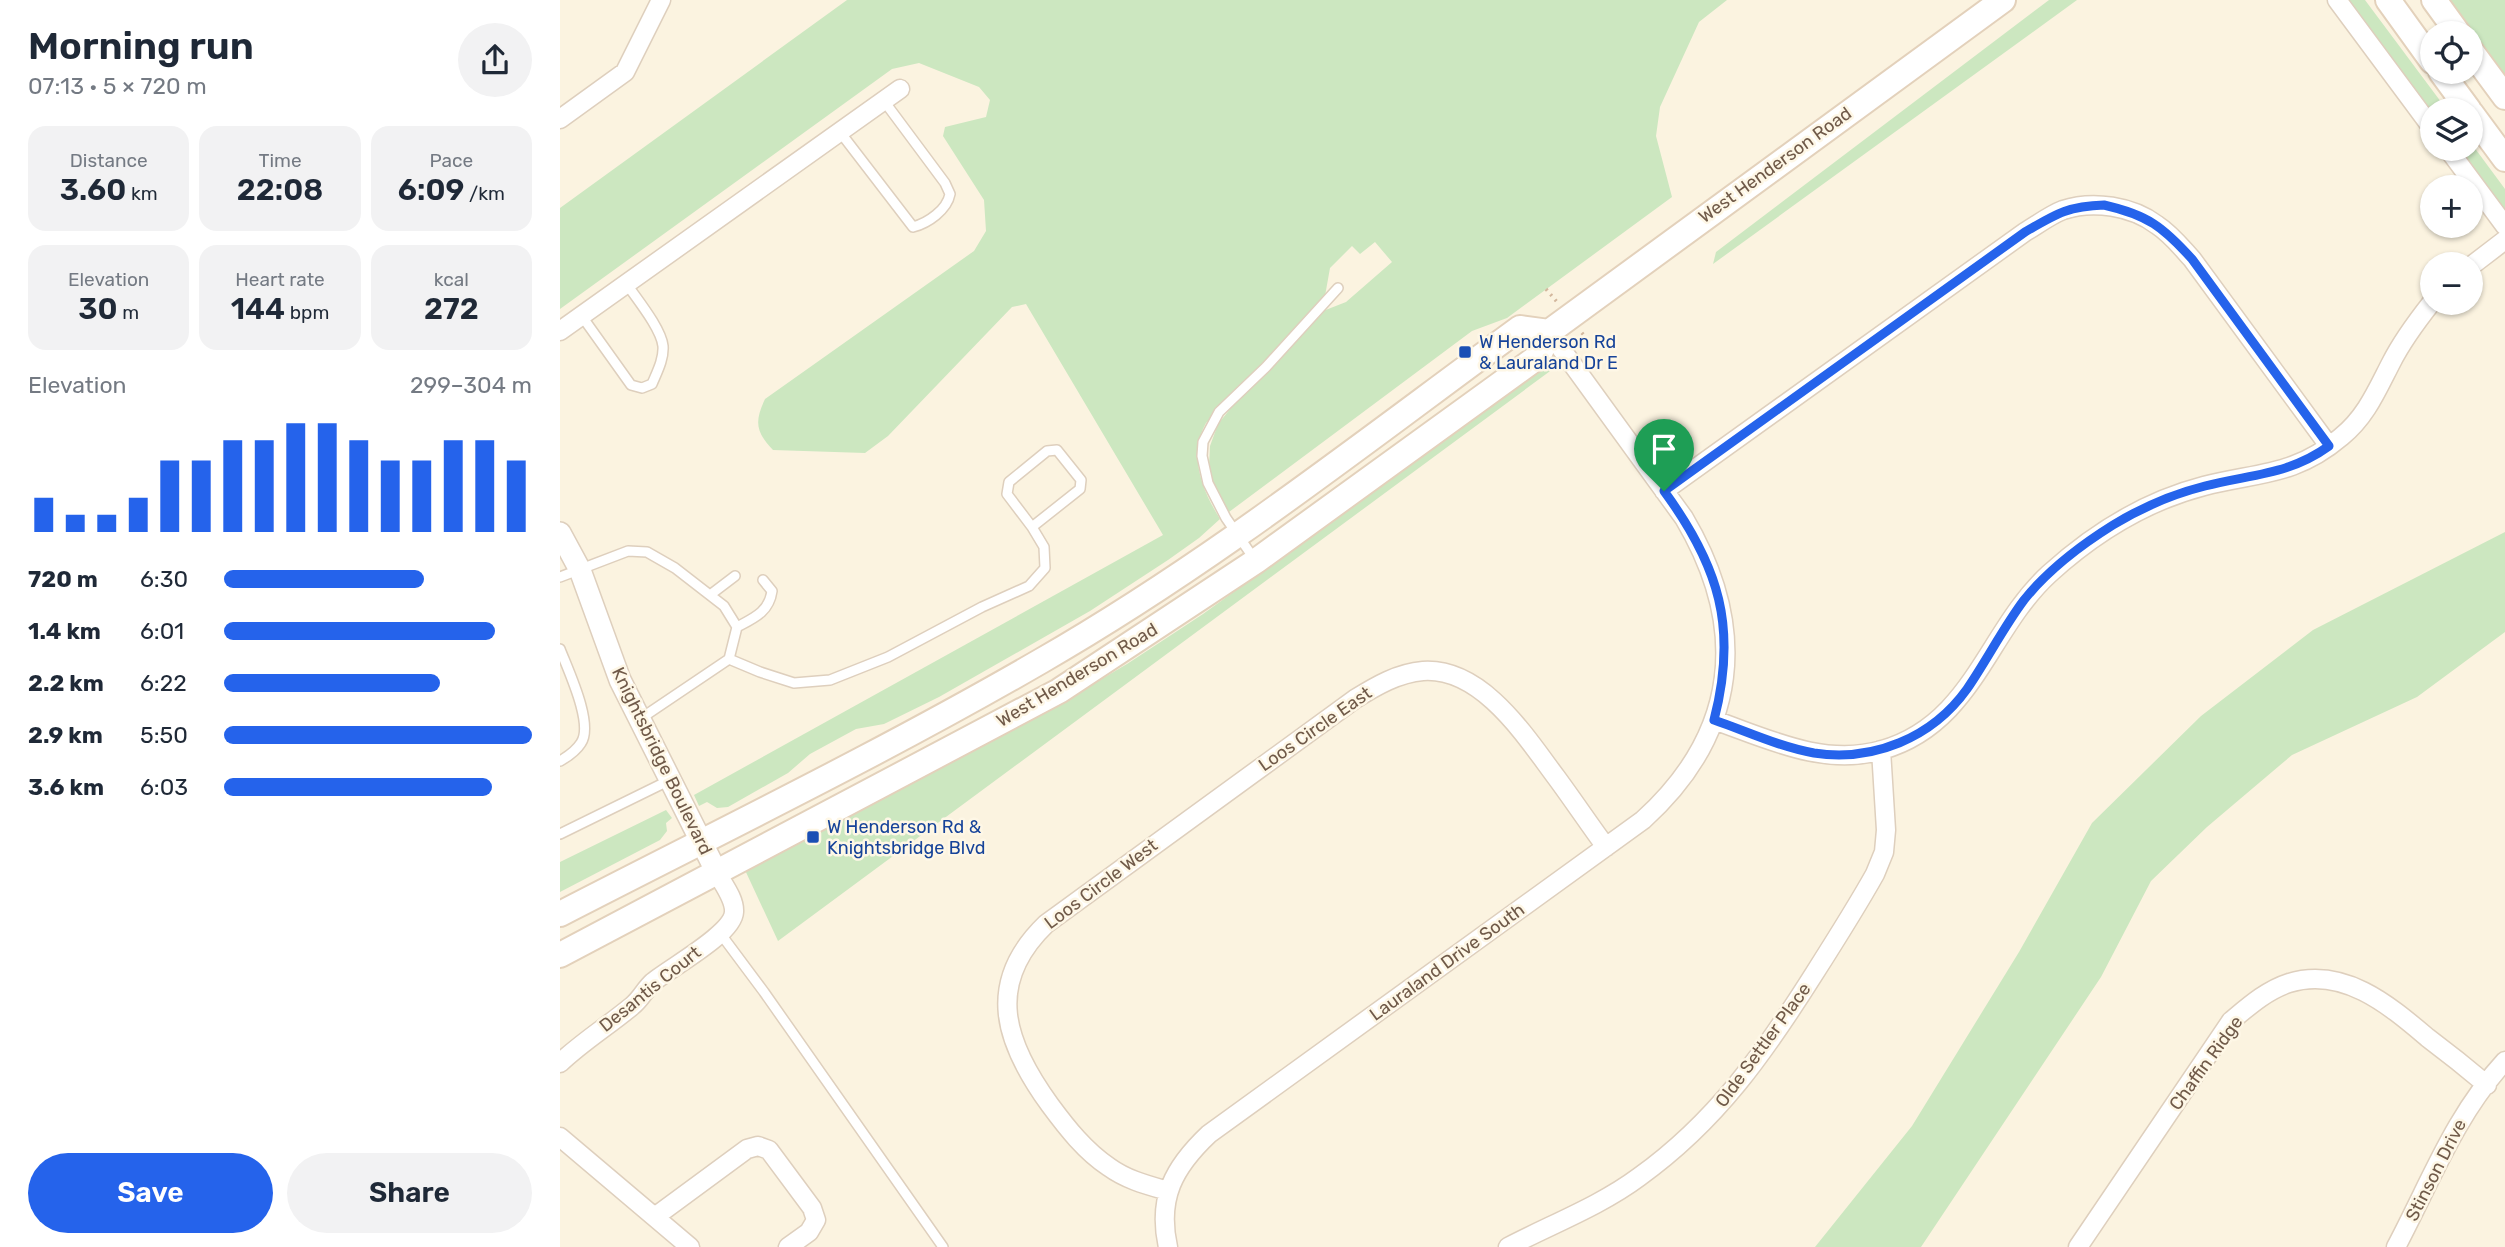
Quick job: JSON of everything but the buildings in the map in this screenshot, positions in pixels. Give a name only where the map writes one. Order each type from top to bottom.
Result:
[{"type":"main road","name":"West Henderson Road","points":[[560,955],[1059,691],[1256,561],[1539,356],[1549,332],[2003,0]]},
{"type":"main road","points":[[2388,0],[2420,44]]},
{"type":"main road","points":[[2434,0],[2449,21]]},
{"type":"main road","points":[[2483,67],[2505,97]]},
{"type":"main road","points":[[2483,129],[2505,159]]},
{"type":"main road","name":"West Henderson Road","points":[[560,915],[1042,661],[1237,535],[1520,328],[1549,332]]},
{"type":"street","points":[[560,118],[625,72],[661,0]]},
{"type":"street","points":[[2337,0],[2420,112]]},
{"type":"street","points":[[560,331],[900,89]]},
{"type":"street","points":[[2457,161],[2505,226]]},
{"type":"street","points":[[1664,491],[2025,232],[2062,211],[2082,206],[2104,205],[2139,215],[2156,223],[2174,239],[2192,259],[2329,446]]},
{"type":"street","points":[[2483,257],[2505,240]]},
{"type":"street","points":[[1714,720],[1812,752],[1843,755],[1881,750],[1914,736],[1950,709],[1967,690],[1994,643],[2026,598],[2062,562],[2097,536],[2141,509],[2171,497],[2203,486],[2282,470],[2302,463],[2329,446],[2364,414],[2397,352],[2423,315]]},
{"type":"street","name":"Lauraland Drive South","points":[[1168,1191],[1175,1173],[1187,1155],[1209,1135],[1643,820],[1665,800],[1685,776],[1714,720],[1724,670],[1726,641],[1723,612],[1702,549],[1664,491],[1549,332]]},
{"type":"street","name":"Knightsbridge Boulevard","points":[[560,533],[570,574],[639,720],[717,873]]},
{"type":"street","name":"Loos Circle East","points":[[1171,832],[1355,699],[1402,675],[1425,671],[1446,674],[1465,682],[1484,693],[1505,712],[1606,847]]},
{"type":"street","name":"Olde Settler Place","points":[[1508,1247],[1595,1204],[1638,1179],[1674,1151],[1733,1091],[1783,1023],[1875,874],[1884,852],[1886,830],[1881,750]]},
{"type":"street","name":"Loos Circle West","points":[[1168,1191],[1138,1183],[1109,1167],[1083,1146],[1022,1063],[1010,1032],[1008,1007],[1009,983],[1030,940],[1046,924],[1171,832]]},
{"type":"street","points":[[717,873],[735,910],[732,921],[720,933]]},
{"type":"street","name":"Desantis Court","points":[[560,1063],[634,1004],[653,982],[720,933]]},
{"type":"street","name":"Chaffin Ridge","points":[[2078,1247],[2231,1021],[2253,1002],[2291,982],[2328,980],[2356,987],[2387,1004],[2487,1085]]},
{"type":"street","name":"Stinson Drive","points":[[2396,1247],[2449,1138],[2466,1110],[2505,1061]]},
{"type":"street","points":[[560,1137],[691,1247]]},
{"type":"street","points":[[656,1216],[747,1149],[758,1146],[769,1150],[812,1208],[816,1220],[809,1232],[788,1247]]},
{"type":"street","points":[[1168,1191],[1165,1217],[1168,1247]]},
{"type":"lane","points":[[840,132],[913,227],[919,226],[948,204],[950,194],[884,101]]},
{"type":"lane","points":[[581,315],[631,385],[642,388],[652,384],[663,347],[660,335],[626,283]]},
{"type":"lane","points":[[1256,561],[1237,535],[1208,483],[1202,456],[1208,430],[1219,412],[1266,367],[1338,288]]},
{"type":"lane","points":[[729,659],[760,673],[794,682],[830,680],[888,657],[1028,586],[1045,568],[1044,547],[1007,494],[1009,482],[1047,451],[1057,450],[1081,480],[1080,489],[1032,527]]},
{"type":"lane","points":[[570,574],[628,551],[647,552],[675,568],[724,606],[737,627],[729,659],[639,720]]},
{"type":"lane","points":[[710,595],[735,576]]},
{"type":"lane","points":[[737,627],[759,616],[770,603],[772,591],[763,580]]},
{"type":"lane","points":[[560,649],[583,713],[585,730],[581,743],[560,761]]},
{"type":"lane","points":[[561,831],[670,780]]},
{"type":"lane","points":[[720,933],[943,1247]]},
{"type":"green space","points":[[847,0],[1727,0],[1699,22],[1660,107],[1656,136],[1672,197],[1507,318],[1472,331],[1229,512],[1215,488],[1209,467],[1210,446],[1218,424],[1323,311],[1346,302],[1392,262],[1375,242],[1360,254],[1352,246],[1330,268],[1325,296],[1206,423],[1198,447],[1199,472],[1220,519],[1199,538],[1090,611],[939,697],[884,724],[856,729],[810,754],[788,773],[728,807],[717,808],[707,802],[699,806],[694,795],[1163,535],[1026,304],[1012,307],[888,436],[865,453],[773,450],[763,438],[758,420],[765,399],[974,251],[986,231],[984,200],[943,136],[945,127],[986,117],[990,100],[979,87],[919,63],[892,69],[560,309],[560,208]]},
{"type":"green space","points":[[2049,0],[2077,0],[1713,264],[1716,252]]},
{"type":"green space","points":[[2341,0],[2365,0],[2420,74],[2420,84],[2428,84],[2438,98],[2420,98],[2420,102]]},
{"type":"green space","points":[[2447,0],[2505,0],[2505,79],[2483,49],[2483,21],[2462,21]]},
{"type":"green space","points":[[2483,159],[2505,189],[2505,210],[2483,182],[2483,175],[2477,175],[2466,161]]},
{"type":"green space","points":[[1557,366],[778,941],[745,870],[1039,716],[1127,664],[1203,614],[1543,369]]},
{"type":"green space","points":[[2505,532],[2505,632],[2417,697],[2292,755],[2207,827],[2151,881],[2101,977],[1921,1247],[1815,1247],[1912,1126],[2019,952],[2092,823],[2201,716],[2313,630]]},
{"type":"green space","points":[[666,810],[672,818],[666,823],[667,831],[660,840],[560,892],[560,862]]},
{"type":"place","name":"W Henderson Rd & Lauraland Dr E","points":[[1465,352]]},
{"type":"place","name":"W Henderson Rd & Knightsbridge Blvd","points":[[813,837]]},
{"type":"route","points":[[2104,205],[2130,211],[2156,223],[2174,239],[2192,259],[2329,446],[2302,463],[2256,477],[2203,486],[2141,509],[2115,524],[2062,562],[2040,582],[1994,643],[1967,690],[1950,709],[1914,736],[1896,745],[1881,750],[1843,755],[1796,749],[1714,720],[1724,670],[1726,641],[1723,612],[1702,549],[1664,491],[2025,232],[2062,211],[2082,206],[2104,205]]}]
